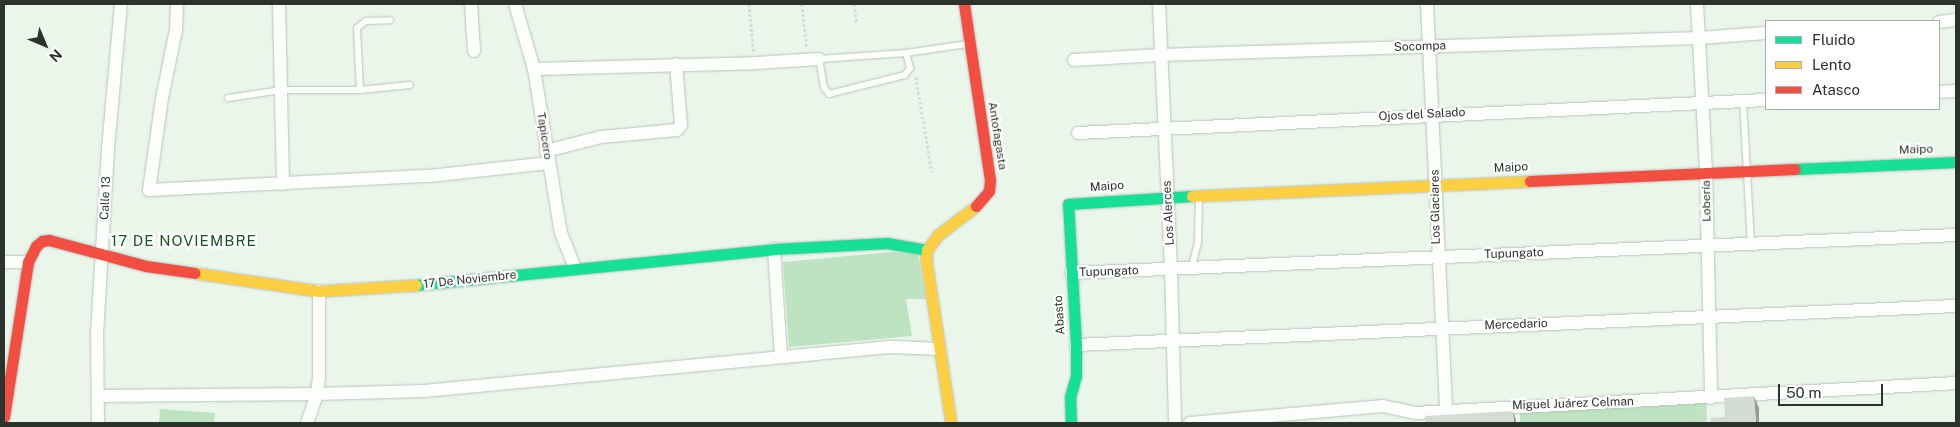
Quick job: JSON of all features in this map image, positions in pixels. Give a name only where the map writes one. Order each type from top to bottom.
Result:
[{"type":"street","name":"Calle 13","points":[[98,423],[97,334],[108,149],[121,4]]},
{"type":"street","points":[[177,4],[176,30],[162,98],[149,190],[429,176],[547,157],[601,137],[677,130],[680,125],[676,64]]},
{"type":"street","points":[[279,4],[283,184]]},
{"type":"street","points":[[471,4],[474,51]]},
{"type":"street","name":"Tapicero","points":[[515,4],[534,70],[561,233],[575,268]]},
{"type":"street","name":"Antofagasta","points":[[927,250],[938,235],[982,200],[989,191],[990,181],[964,4]]},
{"type":"street","name":"Los Alerces","points":[[1159,4],[1171,269],[1175,423]]},
{"type":"street","name":"Los Glaciares","points":[[1427,4],[1436,185],[1437,257],[1446,410]]},
{"type":"street","name":"Lobería","points":[[1697,4],[1706,172],[1711,398]]},
{"type":"street","points":[[1940,22],[1956,20]]},
{"type":"street","name":"Socompa","points":[[1074,60],[1160,55],[1699,38],[1765,33]]},
{"type":"street","points":[[534,70],[676,64],[756,63],[814,59]]},
{"type":"street","points":[[1940,92],[1956,91]]},
{"type":"street","name":"Ojos del Salado","points":[[1078,133],[1433,114],[1765,100]]},
{"type":"street","name":"Maipo","points":[[1068,204],[1200,195],[1956,162]]},
{"type":"street","name":"Abasto","points":[[1068,204],[1076,345],[1076,376],[1070,397],[1071,423]]},
{"type":"street","name":"Tupungato","points":[[1071,273],[1956,236]]},
{"type":"street","name":"17 De Noviembre","points":[[28,262],[36,246],[42,241],[49,240],[146,266],[319,291],[436,284],[575,268],[774,250],[887,243],[927,250]]},
{"type":"street","points":[[774,250],[781,356]]},
{"type":"street","points":[[927,250],[926,260],[951,423]]},
{"type":"street","points":[[4,417],[28,262],[5,260]]},
{"type":"street","points":[[307,423],[317,394],[319,377],[319,291]]},
{"type":"street","name":"Mercedario","points":[[1076,345],[1172,339],[1710,318],[1956,306]]},
{"type":"street","points":[[98,396],[424,391],[892,346],[939,349]]},
{"type":"street","name":"Miguel Juárez Celman","points":[[1190,423],[1383,406],[1408,418],[1446,410],[1711,398],[1956,383]]},
{"type":"lane","points":[[360,90],[357,28],[366,21],[390,20]]},
{"type":"lane","points":[[906,53],[910,68],[905,75],[829,94],[824,87],[814,59],[906,53],[969,44]]},
{"type":"lane","points":[[228,98],[281,90],[360,90],[410,85]]},
{"type":"lane","points":[[1743,101],[1752,244]]},
{"type":"lane","points":[[1191,268],[1198,242],[1200,195]]},
{"type":"path","points":[[749,4],[756,63]]},
{"type":"path","points":[[802,4],[814,59]]},
{"type":"path","points":[[854,4],[857,24]]},
{"type":"path","points":[[910,68],[916,76],[932,172]]},
{"type":"path","points":[[1688,423],[1704,406],[1704,423]]},
{"type":"green space","points":[[892,252],[918,254],[926,299],[906,299],[912,336],[789,347],[783,262]]},
{"type":"green space","points":[[1706,402],[1707,423],[1520,423],[1520,413]]},
{"type":"green space","points":[[160,409],[215,413],[214,423],[159,423]]},
{"type":"building","points":[[1754,396],[1756,423],[1711,423],[1710,418],[1725,417],[1724,398]]},
{"type":"building","points":[[1513,411],[1514,423],[1425,423],[1425,416]]},
{"type":"traffic: fast","points":[[1795,169],[1956,162]]},
{"type":"traffic: fast","points":[[1071,423],[1070,397],[1076,376],[1076,345],[1068,204],[1192,196]]},
{"type":"traffic: fast","points":[[416,285],[774,249],[887,243],[927,250]]},
{"type":"traffic: slow","points":[[1192,196],[1530,181]]},
{"type":"traffic: slow","points":[[951,423],[926,260],[927,250],[938,235],[976,206]]},
{"type":"traffic: slow","points":[[195,273],[319,291],[416,285]]},
{"type":"traffic: jam","points":[[964,4],[990,181],[989,191],[976,206]]},
{"type":"traffic: jam","points":[[1530,181],[1795,169]]},
{"type":"traffic: jam","points":[[4,417],[28,262],[36,246],[42,241],[49,240],[146,266],[195,273]]},
{"type":"district","name":"17 DE NOVIEMBRE","points":[[184,241]]}]
